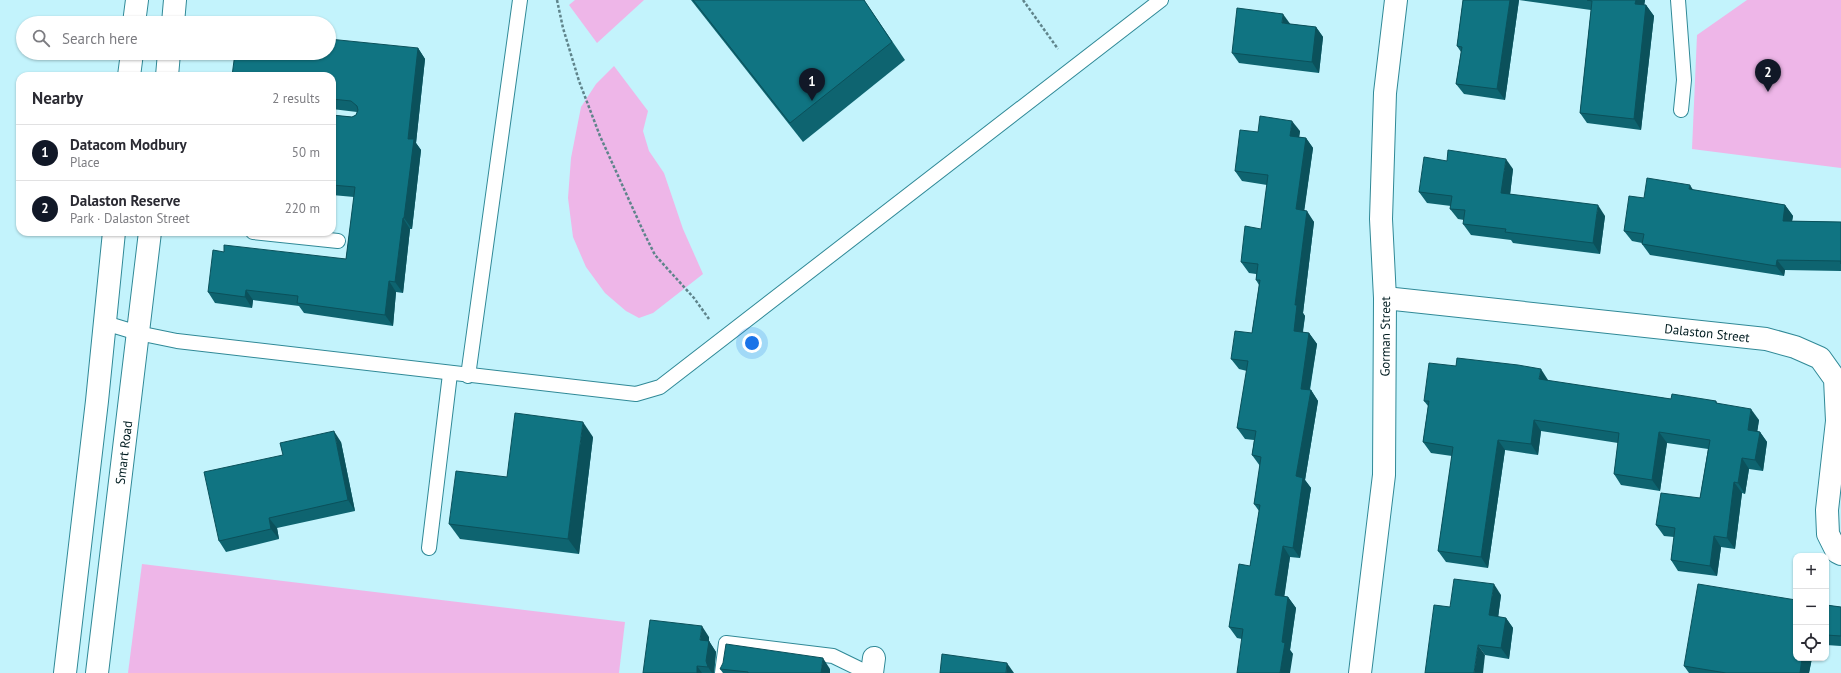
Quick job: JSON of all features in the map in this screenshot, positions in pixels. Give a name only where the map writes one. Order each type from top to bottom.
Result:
[{"type":"street","points":[[135,16],[137,0]]},
{"type":"street","points":[[173,16],[175,0]]},
{"type":"street","name":"Gorman Street","points":[[1360,673],[1384,475],[1385,298],[1381,219],[1385,101],[1396,0]]},
{"type":"street","points":[[130,72],[131,60]]},
{"type":"street","points":[[167,72],[168,60]]},
{"type":"street","points":[[65,673],[114,236]]},
{"type":"street","name":"Smart Road","points":[[97,673],[150,236]]},
{"type":"street","name":"Dalaston Street","points":[[1385,298],[1766,340],[1794,347],[1820,358],[1835,379],[1837,421],[1827,510],[1828,534],[1837,552],[1841,554]]},
{"type":"lane","points":[[468,376],[520,0]]},
{"type":"lane","points":[[105,323],[138,333],[177,341],[450,374],[636,394],[660,387],[1161,0]]},
{"type":"lane","points":[[1678,0],[1684,80],[1681,110]]},
{"type":"lane","points":[[291,236],[338,241]]},
{"type":"lane","points":[[429,548],[450,374]]},
{"type":"lane","points":[[722,673],[726,643],[833,656],[871,668]]},
{"type":"path","points":[[557,0],[563,28],[579,81],[600,136],[644,234],[655,255],[694,298],[723,338]]},
{"type":"path","points":[[1023,0],[1073,68]]},
{"type":"shaded area","points":[[575,0],[644,0],[597,43],[569,5]]},
{"type":"shaded area","points":[[1747,0],[1841,0],[1841,168],[1692,149],[1697,35]]},
{"type":"shaded area","points":[[614,66],[648,111],[643,131],[649,151],[664,173],[683,229],[703,274],[653,313],[639,318],[626,311],[605,293],[586,267],[573,237],[568,198],[571,158],[581,107],[596,84]]},
{"type":"shaded area","points":[[142,564],[625,622],[619,673],[128,673]]},
{"type":"building","points":[[693,0],[864,0],[892,42],[790,123]]},
{"type":"building","points":[[1463,0],[1510,0],[1497,89],[1456,84],[1462,47],[1457,46]]},
{"type":"building","points":[[1587,0],[1636,0],[1635,4],[1646,5],[1634,119],[1580,113],[1592,1]]},
{"type":"building","points":[[1237,8],[1283,14],[1282,23],[1316,27],[1312,62],[1232,53]]},
{"type":"building","points":[[336,40],[418,48],[408,139],[414,139],[395,282],[389,281],[385,315],[297,303],[298,296],[246,290],[245,297],[208,292],[213,250],[224,252],[224,245],[346,259],[355,187],[336,185],[336,115],[352,117],[356,115],[358,110],[357,106],[351,101],[336,99],[336,72],[233,72],[234,60],[336,60]]},
{"type":"building","points":[[1260,116],[1292,121],[1290,136],[1306,138],[1296,209],[1307,211],[1295,305],[1297,305],[1294,331],[1309,333],[1301,389],[1311,390],[1296,476],[1303,478],[1293,548],[1283,546],[1275,595],[1288,597],[1282,642],[1285,643],[1280,673],[1237,673],[1243,629],[1229,627],[1239,564],[1250,566],[1260,505],[1254,504],[1261,457],[1252,455],[1256,431],[1237,428],[1248,361],[1231,359],[1235,331],[1252,333],[1260,280],[1256,280],[1258,264],[1241,262],[1245,226],[1261,229],[1268,175],[1235,171],[1240,130],[1258,132]]},
{"type":"building","points":[[1448,150],[1506,159],[1501,193],[1598,205],[1593,243],[1505,232],[1506,229],[1463,224],[1465,210],[1450,209],[1452,196],[1419,192],[1424,157],[1447,161]]},
{"type":"building","points":[[1647,178],[1690,185],[1689,189],[1785,205],[1783,221],[1841,222],[1841,261],[1777,260],[1776,266],[1642,244],[1644,234],[1624,231],[1629,196],[1644,198]]},
{"type":"building","points":[[1457,358],[1541,369],[1539,379],[1671,399],[1672,394],[1716,401],[1716,403],[1751,409],[1748,430],[1760,432],[1755,460],[1742,458],[1738,483],[1734,482],[1727,538],[1714,536],[1710,566],[1671,560],[1675,528],[1656,525],[1661,493],[1700,498],[1710,440],[1659,432],[1652,480],[1614,474],[1619,433],[1534,420],[1531,444],[1498,440],[1481,557],[1438,551],[1453,447],[1423,442],[1429,401],[1424,401],[1429,363],[1456,366]]},
{"type":"building","points":[[515,413],[583,422],[568,539],[449,524],[456,471],[507,477]]},
{"type":"building","points":[[334,431],[348,500],[269,518],[271,529],[219,541],[204,472],[283,455],[280,443]]},
{"type":"building","points":[[1454,579],[1494,584],[1489,615],[1506,618],[1501,648],[1478,645],[1474,673],[1425,673],[1434,605],[1450,607]]},
{"type":"building","points":[[1698,584],[1793,600],[1793,661],[1802,661],[1800,673],[1726,673],[1684,666]]},
{"type":"building","points":[[1829,605],[1841,607],[1841,636],[1829,635]]},
{"type":"building","points":[[650,620],[702,626],[700,640],[709,641],[706,661],[708,667],[697,666],[697,673],[643,673]]},
{"type":"building","points":[[726,644],[823,658],[821,673],[748,673],[720,669],[723,663]]},
{"type":"building","points":[[942,654],[1007,663],[1006,673],[940,673]]},
{"type":"place","name":"Dalaston Reserve","points":[[1768,92]]},
{"type":"place","name":"Datacom Modbury","points":[[812,101]]}]
